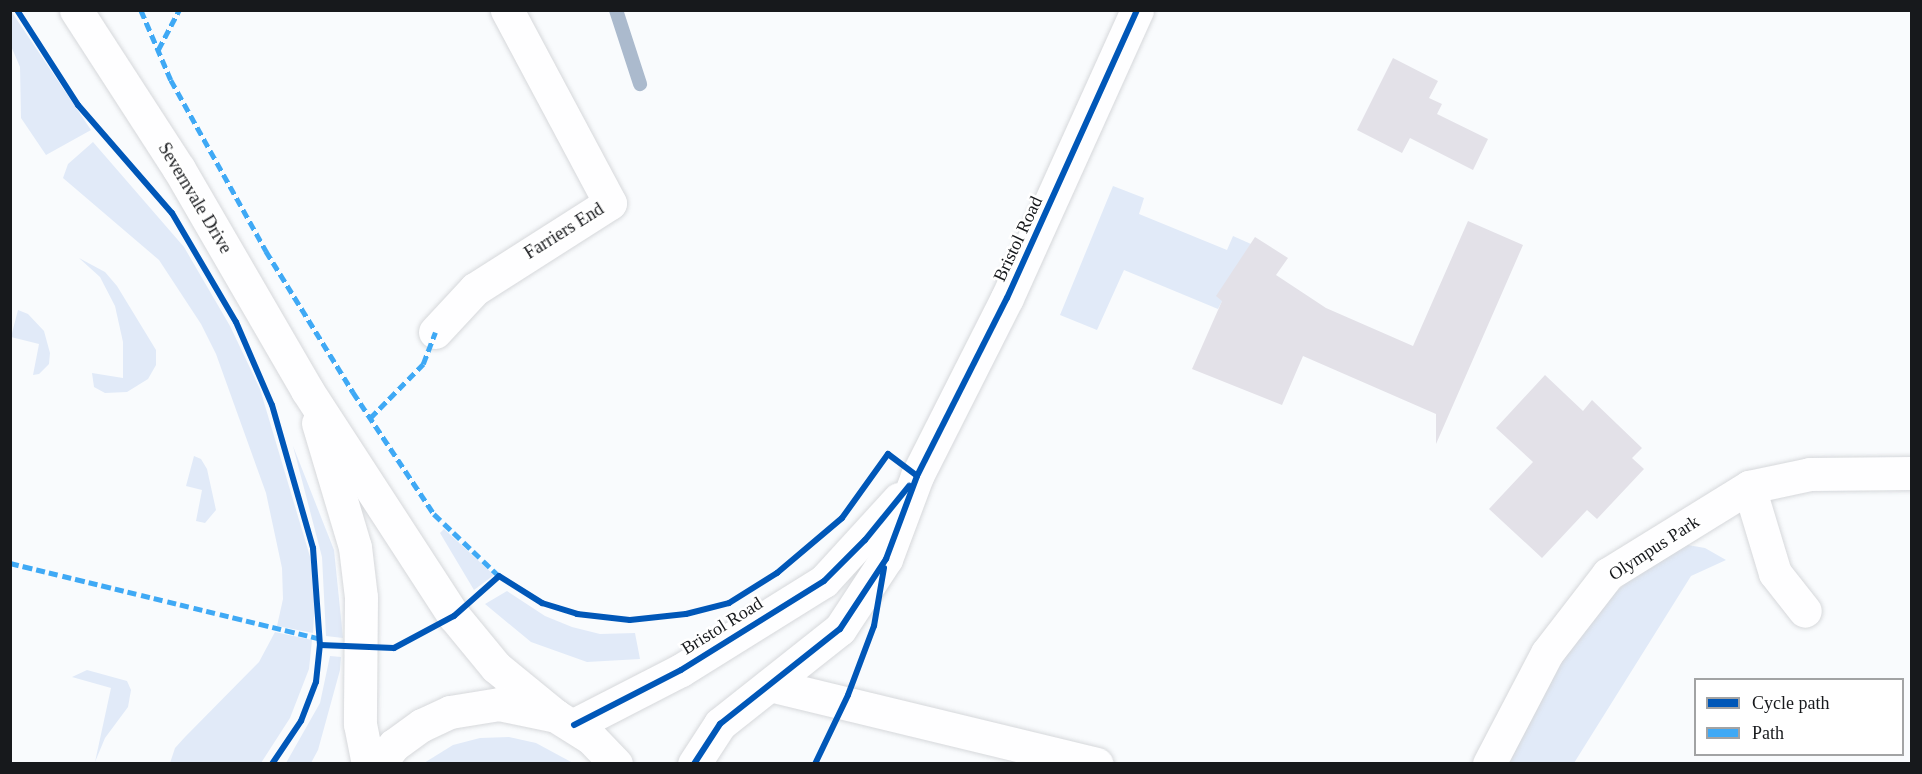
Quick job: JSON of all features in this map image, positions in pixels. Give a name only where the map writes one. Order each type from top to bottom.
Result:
[{"type":"street","name":"Severnvale Drive","points":[[75,10],[179,169],[307,390],[454,616],[496,668],[616,764]]},
{"type":"street","name":"Farriers End","points":[[435,332],[475,289],[610,203],[507,10]]},
{"type":"street","name":"Bristol Road","points":[[694,764],[720,724],[840,629],[886,559],[918,476],[1007,297],[1137,10]]},
{"type":"street","name":"Severnvale Drive","points":[[307,390],[355,547],[361,597],[360,724],[368,764]]},
{"type":"street","name":"Olympus Park","points":[[1489,764],[1546,653],[1608,574],[1749,487],[1810,474],[1911,473]]},
{"type":"street","name":"Bristol Road","points":[[565,721],[681,670],[824,581],[865,540],[918,476]]},
{"type":"street","points":[[1749,487],[1775,573],[1805,611]]},
{"type":"street","points":[[770,685],[1097,764]]},
{"type":"street","points":[[379,764],[394,745],[422,725],[450,712],[499,704],[565,721]]},
{"type":"shaded area","points":[[11,11],[91,130],[46,155],[21,118],[20,67],[11,46]]},
{"type":"shaded area","points":[[93,142],[184,247],[230,326],[260,389],[311,560],[315,599],[313,633],[277,626],[283,599],[282,568],[266,493],[216,354],[201,324],[159,260],[63,178],[68,164]]},
{"type":"shaded area","points":[[1113,186],[1144,198],[1139,214],[1227,250],[1233,236],[1251,244],[1218,309],[1124,270],[1097,330],[1060,315]]},
{"type":"shaded area","points":[[79,258],[105,272],[117,286],[156,350],[156,365],[148,379],[127,392],[105,393],[94,387],[92,373],[123,378],[123,342],[115,306],[100,277]]},
{"type":"shaded area","points":[[18,310],[28,314],[44,331],[50,353],[49,364],[39,374],[33,375],[39,344],[11,337]]},
{"type":"shaded area","points":[[293,446],[334,550],[343,638],[326,636],[322,557]]},
{"type":"shaded area","points":[[194,456],[201,459],[207,469],[216,510],[205,523],[196,521],[202,490],[186,486]]},
{"type":"shaded area","points":[[444,529],[494,575],[474,590],[440,533]]},
{"type":"shaded area","points":[[1688,545],[1705,548],[1726,560],[1691,576],[1574,763],[1499,764],[1586,619],[1638,572],[1670,550]]},
{"type":"shaded area","points":[[507,591],[545,616],[572,627],[600,634],[635,633],[640,659],[587,662],[531,642],[485,604]]},
{"type":"shaded area","points":[[275,632],[312,640],[309,669],[290,718],[261,763],[170,763],[175,748],[259,662]]},
{"type":"shaded area","points":[[330,656],[341,657],[340,670],[318,750],[311,763],[286,763],[320,703]]},
{"type":"shaded area","points":[[87,670],[127,681],[131,690],[128,707],[105,738],[95,762],[111,688],[72,677]]},
{"type":"shaded area","points":[[509,737],[536,743],[573,763],[424,763],[453,745],[480,738]]},
{"type":"building","points":[[1393,58],[1438,81],[1429,98],[1442,104],[1437,114],[1488,139],[1473,170],[1410,138],[1402,153],[1357,130]]},
{"type":"building","points":[[1468,221],[1523,245],[1436,444],[1436,414],[1303,356],[1282,405],[1192,369],[1222,301],[1216,296],[1255,237],[1288,258],[1276,275],[1326,308],[1413,346]]},
{"type":"building","points":[[1545,375],[1583,411],[1592,400],[1642,448],[1632,458],[1644,469],[1597,519],[1587,510],[1542,558],[1489,509],[1533,462],[1496,428]]},
{"type":"waterway","points":[[616,10],[640,84]]},
{"type":"marked path","points":[[141,10],[171,80],[266,251],[353,392],[434,514],[499,576]]},
{"type":"marked path","points":[[158,50],[179,10]]},
{"type":"marked path","points":[[370,418],[423,364],[435,332]]},
{"type":"marked path","points":[[10,563],[318,638]]},
{"type":"cycle path","points":[[17,10],[78,105],[172,213],[236,322],[272,405],[313,548],[320,645]]},
{"type":"cycle path","points":[[694,764],[720,724],[840,629],[886,559],[917,476],[1007,298],[1137,10]]},
{"type":"cycle path","points":[[272,764],[301,721],[316,682],[320,645],[394,648],[454,616],[499,576],[542,603],[577,614],[630,620],[686,614],[729,603],[777,573],[842,518],[888,454],[917,476]]},
{"type":"cycle path","points":[[574,725],[681,670],[824,581],[865,540],[909,486]]},
{"type":"cycle path","points":[[815,764],[848,695],[874,626],[884,568]]}]
